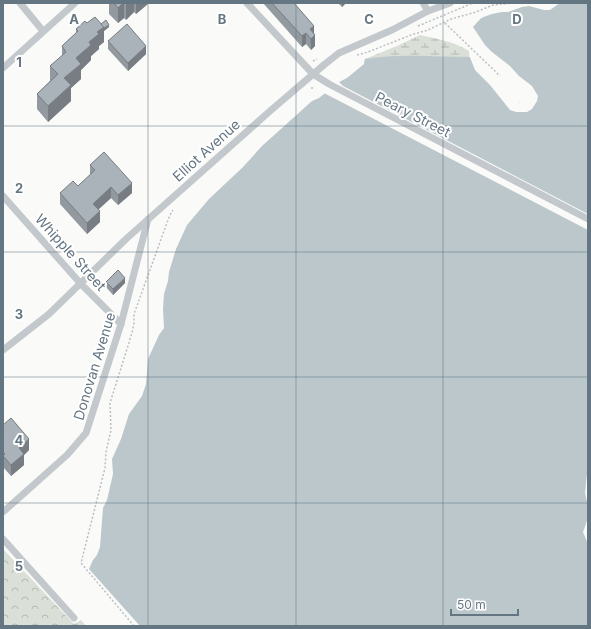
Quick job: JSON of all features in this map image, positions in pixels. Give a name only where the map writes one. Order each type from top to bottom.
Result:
[{"type":"street","points":[[20,3],[43,31]]},
{"type":"street","points":[[3,68],[75,3]]},
{"type":"street","name":"Peary Street","points":[[247,3],[313,74],[329,84],[588,219]]},
{"type":"street","points":[[423,3],[428,11]]},
{"type":"street","name":"Elliot Avenue","points":[[3,350],[49,314],[148,219],[313,74],[339,53],[392,30],[428,11],[450,3]]},
{"type":"street","name":"Whipple Street","points":[[3,196],[81,284],[121,324]]},
{"type":"street","name":"Donovan Avenue","points":[[3,512],[67,455],[86,433],[121,324],[148,219]]},
{"type":"street","points":[[3,539],[74,618]]},
{"type":"path","points":[[354,55],[368,52],[445,23],[451,19],[476,12],[493,5],[513,3]]},
{"type":"path","points":[[445,23],[500,76]]},
{"type":"path","points":[[134,626],[81,563],[90,521],[105,468],[106,452],[111,430],[110,403],[132,333],[134,314],[173,210]]},
{"type":"green space","points":[[420,35],[445,41],[469,51],[470,62],[347,78],[365,59]]},
{"type":"green space","points":[[3,549],[74,624],[81,620],[86,626],[3,626]]},
{"type":"shaded area","points":[[588,3],[588,464],[585,493],[588,506],[588,518],[583,532],[588,544],[588,626],[140,626],[89,569],[100,547],[103,508],[107,500],[113,474],[112,459],[121,439],[129,414],[142,396],[146,384],[148,359],[159,335],[164,328],[164,294],[176,249],[187,225],[209,199],[243,167],[262,146],[312,101],[319,98],[361,64],[365,59],[391,56],[471,57],[502,90],[523,104],[529,95],[512,74],[469,29],[487,13],[515,9],[523,4]]},
{"type":"pier","points":[[521,3],[560,3],[550,10],[529,6],[508,12],[492,14],[481,18],[473,27],[485,45],[492,52],[532,86],[538,96],[532,109],[527,112],[516,112],[510,110],[490,85],[475,70],[469,55],[492,74],[497,83],[509,91],[520,103],[525,100],[527,93],[516,80],[473,42],[467,29],[470,23],[482,14],[496,8],[514,7]]},
{"type":"pier","points":[[365,57],[364,64],[347,78],[339,82],[343,86],[588,214],[588,230],[322,92],[360,63]]},
{"type":"building","points":[[114,3],[123,3],[118,8]]},
{"type":"building","points":[[272,3],[294,3],[314,26],[310,29],[315,35],[311,39],[306,33],[302,36]]},
{"type":"building","points":[[95,17],[104,27],[97,32],[99,34],[89,42],[91,45],[76,58],[81,64],[64,78],[71,85],[48,106],[37,94],[58,74],[50,66],[66,52],[62,46],[78,31],[76,29],[85,21],[87,23]]},
{"type":"building","points":[[106,20],[109,25],[104,28],[101,24]]},
{"type":"building","points":[[127,24],[146,46],[128,63],[108,41]]},
{"type":"building","points":[[104,152],[132,183],[118,195],[111,187],[93,204],[100,211],[87,223],[60,193],[73,181],[78,186],[95,170],[90,165]]},
{"type":"building","points":[[118,270],[125,278],[113,289],[106,282]]},
{"type":"building","points":[[11,418],[29,439],[19,448],[24,454],[11,465],[3,456],[5,454],[3,452],[3,425]]}]
